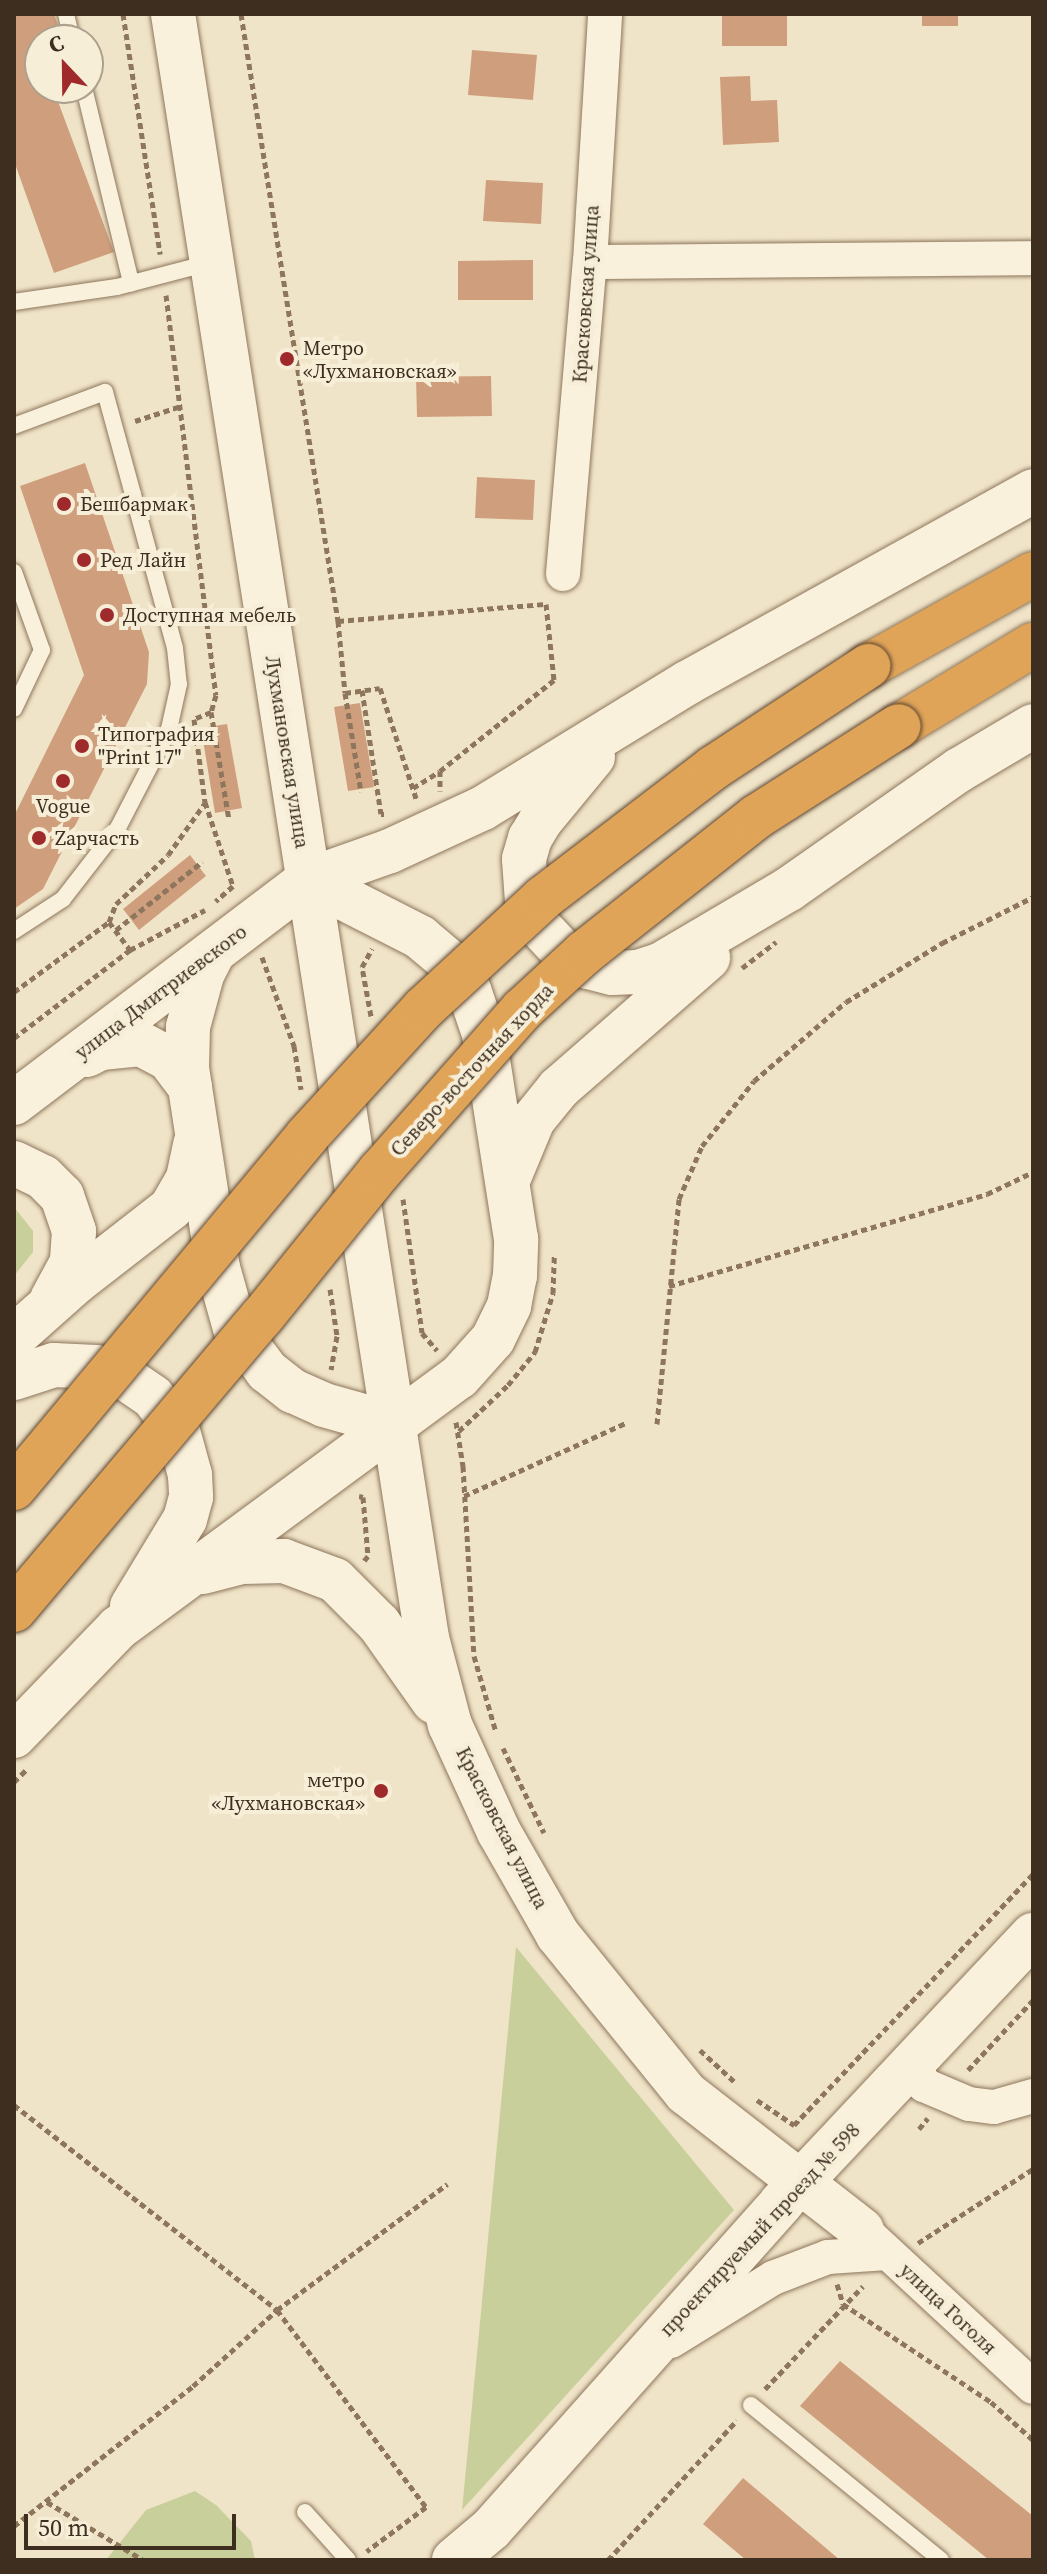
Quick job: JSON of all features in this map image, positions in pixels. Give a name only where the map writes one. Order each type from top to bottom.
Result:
[{"type":"highway","points":[[14,1488],[307,1136],[424,1008],[543,898],[713,768],[868,666],[1033,574]]},
{"type":"highway","name":"Северо-восточная хорда","points":[[14,1610],[262,1317],[380,1171],[522,1010],[584,953],[756,817],[1033,645]]},
{"type":"street","name":"Лухмановская улица","points":[[173,14],[209,263],[368,1253]]},
{"type":"street","name":"Красковская улица","points":[[563,574],[590,262],[605,14]]},
{"type":"street","points":[[590,262],[1033,258]]},
{"type":"street","points":[[1033,491],[634,715],[581,769],[530,838],[524,859],[525,892],[536,923],[550,942],[588,967],[612,973],[638,972],[660,965],[789,889],[959,770],[1033,726]]},
{"type":"street","name":"улица Дмитриевского","points":[[14,1103],[308,880],[390,851],[450,825],[523,786],[634,715]]},
{"type":"street","points":[[118,1628],[395,1425],[478,1359],[509,1306],[515,1276],[516,1239],[484,1034],[469,990],[446,959],[420,937],[308,880]]},
{"type":"street","points":[[508,1180],[533,1120],[559,1088],[789,889]]},
{"type":"street","points":[[213,953],[202,975],[188,1027],[190,1087],[225,1301],[235,1328],[249,1352],[293,1391],[336,1409],[395,1425]]},
{"type":"street","points":[[57,1072],[101,1048],[141,1044],[169,1059],[190,1087]]},
{"type":"street","points":[[14,1337],[48,1305],[171,1208],[188,1178],[198,1130]]},
{"type":"street","points":[[14,1163],[43,1177],[62,1196],[74,1231],[72,1262],[48,1305]]},
{"type":"street","name":"Красковская улица","points":[[368,1253],[427,1638],[450,1725],[499,1832],[558,1935],[686,2093],[802,2181],[881,2247]]},
{"type":"street","points":[[14,1378],[54,1365],[96,1367],[118,1373],[153,1397],[178,1431],[190,1475],[191,1497],[176,1540],[118,1628],[23,1750]]},
{"type":"street","points":[[189,1576],[263,1560],[302,1565],[335,1580],[379,1624],[450,1725]]},
{"type":"street","name":"проектируемый проезд № 598","points":[[454,2560],[487,2544],[643,2358],[802,2181],[1033,1935]]},
{"type":"street","points":[[913,2063],[924,2085],[969,2104],[994,2107],[1029,2098]]},
{"type":"street","points":[[643,2358],[773,2278],[828,2257],[881,2247]]},
{"type":"street","name":"улица Гоголя","points":[[881,2247],[1033,2387]]},
{"type":"lane","points":[[88,104],[131,283]]},
{"type":"lane","points":[[14,302],[131,283],[209,263]]},
{"type":"lane","points":[[14,426],[105,392],[175,648],[179,684],[169,729],[118,828],[63,899],[14,931]]},
{"type":"lane","points":[[14,572],[42,650],[14,709]]},
{"type":"lane","points":[[751,2405],[941,2560]]},
{"type":"lane","points":[[305,2512],[348,2560]]},
{"type":"path","points":[[123,14],[181,406],[216,695],[211,712],[229,819]]},
{"type":"path","points":[[241,14],[338,621],[345,693],[361,792]]},
{"type":"path","points":[[115,427],[181,406]]},
{"type":"path","points":[[338,621],[546,604],[554,680],[440,771],[413,788]]},
{"type":"path","points":[[345,693],[380,688],[419,806]]},
{"type":"path","points":[[362,690],[381,814]]},
{"type":"path","points":[[14,1038],[130,950],[185,923],[233,886],[205,802],[194,719],[211,712]]},
{"type":"path","points":[[440,771],[440,793]]},
{"type":"path","points":[[14,992],[109,922],[116,904],[168,855],[205,802]]},
{"type":"path","points":[[116,930],[202,862]]},
{"type":"path","points":[[657,1424],[679,1199],[702,1146],[754,1081],[846,1002],[942,943],[1033,897]]},
{"type":"path","points":[[109,922],[130,950]]},
{"type":"path","points":[[739,970],[785,935]]},
{"type":"path","points":[[669,1286],[987,1194],[1033,1172]]},
{"type":"path","points":[[550,1845],[494,1728],[474,1656],[458,1432],[508,1385],[535,1352],[553,1293],[553,1250]]},
{"type":"path","points":[[464,1496],[626,1423]]},
{"type":"path","points":[[351,1494],[363,1497],[368,1556],[361,1565]]},
{"type":"path","points":[[14,1782],[23,1750]]},
{"type":"path","points":[[689,2040],[746,2092],[794,2125],[1033,1874]]},
{"type":"path","points":[[919,2129],[1033,2000]]},
{"type":"path","points":[[14,2105],[277,2310],[426,2507],[355,2560]]},
{"type":"path","points":[[608,2560],[843,2304],[881,2247],[1033,2169]]},
{"type":"path","points":[[14,2526],[193,2386],[277,2310],[447,2184]]},
{"type":"path","points":[[843,2304],[991,2402],[1033,2440]]},
{"type":"path","points":[[47,2502],[143,2560]]},
{"type":"green space","points":[[14,1207],[33,1231],[33,1252],[14,1276]]},
{"type":"green space","points":[[516,1947],[734,2210],[462,2510]]},
{"type":"green space","points":[[195,2491],[216,2505],[251,2541],[255,2560],[106,2560],[146,2510]]},
{"type":"building","points":[[14,14],[54,14],[57,24],[24,24],[24,104],[59,104],[114,252],[54,273],[14,161]]},
{"type":"building","points":[[722,14],[787,14],[787,46],[722,46]]},
{"type":"building","points":[[922,14],[958,14],[958,26],[922,26]]},
{"type":"building","points":[[472,50],[537,55],[533,100],[468,95]]},
{"type":"building","points":[[750,76],[751,101],[777,100],[779,142],[723,145],[720,77]]},
{"type":"building","points":[[486,180],[543,183],[541,224],[483,221]]},
{"type":"building","points":[[533,260],[533,300],[458,300],[458,261]]},
{"type":"building","points":[[491,376],[492,416],[417,417],[416,377]]},
{"type":"building","points":[[85,463],[149,652],[147,684],[43,889],[14,909],[14,816],[84,675],[20,486]]},
{"type":"building","points":[[477,477],[535,480],[533,520],[475,518]]},
{"type":"building","points":[[360,703],[374,787],[348,791],[334,707]]},
{"type":"building","points":[[227,724],[242,808],[215,813],[201,728]]},
{"type":"building","points":[[190,855],[206,876],[139,930],[123,909]]},
{"type":"building","points":[[840,2361],[1033,2516],[1033,2560],[989,2560],[800,2406]]},
{"type":"building","points":[[743,2478],[840,2560],[746,2560],[703,2524]]},
{"type":"place","name":"Метро «Лухмановская»","points":[[287,359]]},
{"type":"place","name":"Бешбармак","points":[[64,504]]},
{"type":"place","name":"Ред Лайн","points":[[84,560]]},
{"type":"place","name":"Доступная мебель","points":[[107,615]]},
{"type":"place","name":"Типография \"Print 17\"","points":[[82,746]]},
{"type":"place","name":"Vogue","points":[[63,781]]},
{"type":"place","name":"Zapчасть","points":[[39,838]]},
{"type":"place","name":"метро «Лухмановская»","points":[[381,1791]]}]
